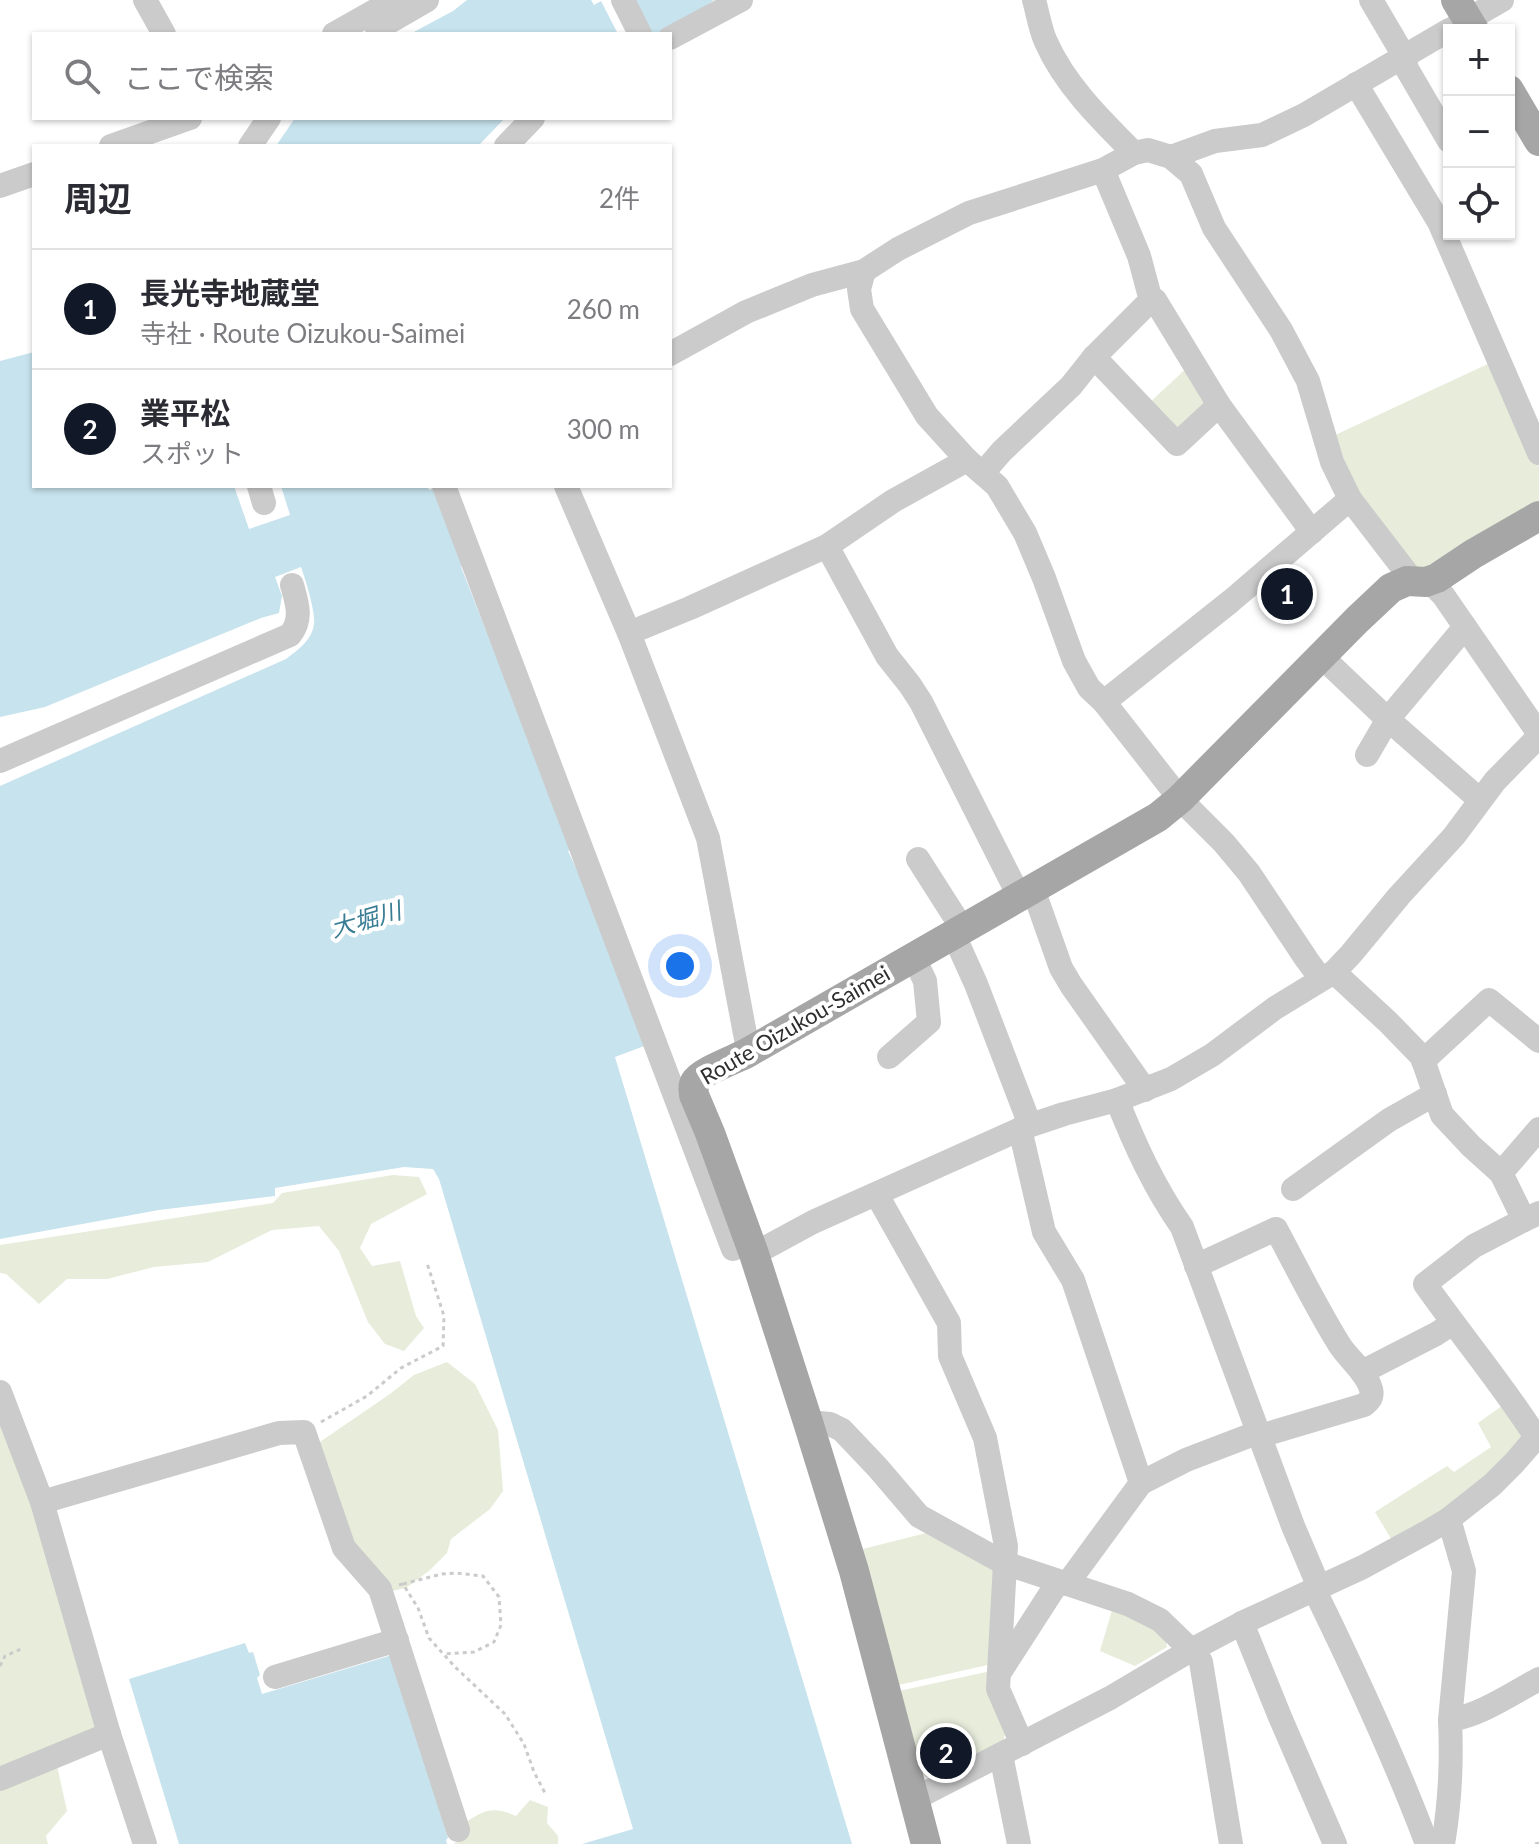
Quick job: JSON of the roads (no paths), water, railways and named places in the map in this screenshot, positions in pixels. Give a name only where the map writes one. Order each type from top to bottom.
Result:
[{"type":"main road","points":[[1513,96],[1539,141]]},
{"type":"main road","name":"Route Oizukou-Saimei","points":[[926,1844],[854,1571],[808,1422],[743,1251],[694,1085],[698,1078],[747,1053],[1158,817],[1180,799],[1391,588],[1403,582],[1437,578],[1539,516]]},
{"type":"street","points":[[145,0],[163,32]]},
{"type":"street","points":[[338,32],[394,0]]},
{"type":"street","points":[[368,16],[427,0]]},
{"type":"street","points":[[623,0],[639,32]]},
{"type":"street","points":[[672,37],[741,0]]},
{"type":"street","points":[[1034,0],[1045,39],[1058,66],[1100,119],[1134,153]]},
{"type":"street","points":[[1371,0],[1443,131]]},
{"type":"street","points":[[1171,157],[1215,141],[1262,135],[1304,115],[1459,22],[1502,0]]},
{"type":"street","points":[[1356,84],[1439,222],[1539,453]]},
{"type":"street","points":[[117,144],[184,120]]},
{"type":"street","points":[[251,144],[268,120]]},
{"type":"street","points":[[508,144],[531,120]]},
{"type":"street","points":[[445,488],[743,1251],[877,1195],[1025,1127],[1145,1090],[1212,1055],[1275,1008],[1328,975],[1351,954],[1454,836],[1495,781],[1539,735],[1443,595],[1420,582],[1350,499],[1332,462],[1308,381],[1281,330],[1214,228],[1191,174],[1171,157],[1148,150],[1134,153],[1103,170],[969,213],[898,249],[864,271],[812,285],[746,312],[672,353]]},
{"type":"street","points":[[629,633],[827,546],[893,501],[1002,451],[1071,386],[1094,357],[1148,303],[1150,297],[1136,246],[1103,170]]},
{"type":"street","points":[[0,186],[32,175]]},
{"type":"street","points":[[864,271],[859,289],[862,309],[927,416],[997,486],[1025,533],[1074,661],[1089,688],[1104,702],[1180,799],[1249,873],[1307,960],[1388,1022],[1422,1057],[1442,1115],[1501,1173],[1532,1216],[1474,1246],[1425,1284],[1512,1400],[1536,1445],[1449,1519],[1363,1567],[1242,1623],[1110,1698],[914,1799]]},
{"type":"street","points":[[1150,297],[1155,300],[1219,405],[1312,532]]},
{"type":"street","points":[[1094,357],[1177,444],[1219,405]]},
{"type":"street","points":[[567,488],[629,633],[708,838],[747,1053]]},
{"type":"street","points":[[1104,702],[1231,601],[1350,499]]},
{"type":"street","points":[[827,546],[887,656],[921,702],[1026,892],[1066,977],[1145,1090]]},
{"type":"street","points":[[0,761],[290,635],[296,628],[299,608],[292,585]]},
{"type":"street","points":[[1367,755],[1388,719],[1465,627]]},
{"type":"street","points":[[1322,657],[1480,800]]},
{"type":"street","points":[[918,859],[958,930],[1025,1127],[1044,1232],[1073,1280],[1141,1483]]},
{"type":"street","points":[[889,1057],[929,1022],[925,981],[913,956]]},
{"type":"street","points":[[1423,1061],[1489,1000],[1539,1041]]},
{"type":"street","points":[[1293,1189],[1389,1120],[1435,1094]]},
{"type":"street","points":[[1117,1100],[1149,1174],[1182,1227],[1316,1580],[1316,1589],[1380,1728],[1427,1844]]},
{"type":"street","points":[[1501,1173],[1539,1129]]},
{"type":"street","points":[[877,1195],[949,1323],[950,1356],[985,1438],[1006,1546],[998,1689],[1012,1750],[1019,1844]]},
{"type":"street","points":[[999,1674],[1062,1583],[1141,1483],[1186,1460],[1259,1434],[1370,1401],[1370,1387],[1362,1372],[1341,1348],[1276,1229],[1196,1266]]},
{"type":"street","points":[[1362,1372],[1453,1323]]},
{"type":"street","points":[[0,1392],[42,1502],[109,1734],[145,1844]]},
{"type":"street","points":[[808,1422],[830,1424],[842,1430],[919,1516],[1004,1563],[1128,1604],[1160,1620],[1193,1649],[1201,1662],[1231,1844]]},
{"type":"street","points":[[42,1502],[279,1433],[304,1432],[344,1548],[391,1586],[397,1640],[458,1830]]},
{"type":"street","points":[[1443,1844],[1447,1818],[1450,1720],[1464,1571],[1449,1519]]},
{"type":"street","points":[[1242,1623],[1335,1844]]},
{"type":"street","points":[[275,1677],[397,1640]]},
{"type":"street","points":[[1450,1720],[1483,1709],[1539,1679]]},
{"type":"street","points":[[0,1779],[109,1734]]},
{"type":"water","points":[[467,0],[591,0],[594,5],[601,1],[617,32],[414,32]]},
{"type":"water","points":[[627,0],[714,0],[669,32],[651,32]]},
{"type":"water","points":[[294,120],[503,120],[480,144],[277,144]]},
{"type":"water","name":"大堀川","points":[[32,353],[32,488],[235,488],[249,529],[290,515],[282,488],[435,488],[464,564],[461,567],[572,849],[568,851],[576,868],[579,868],[647,1045],[615,1057],[852,1844],[582,1844],[633,1829],[439,1179],[433,1169],[404,1167],[275,1188],[275,1196],[159,1210],[0,1239],[0,786],[286,659],[307,640],[313,630],[314,619],[301,567],[275,577],[282,596],[279,613],[45,707],[0,717],[0,361]]},
{"type":"water","points":[[245,1643],[249,1653],[253,1652],[262,1694],[392,1655],[448,1838],[447,1844],[179,1844],[129,1679]]},
{"type":"place","name":"長光寺地蔵堂","points":[[1287,594]]},
{"type":"place","name":"業平松","points":[[946,1753]]}]
